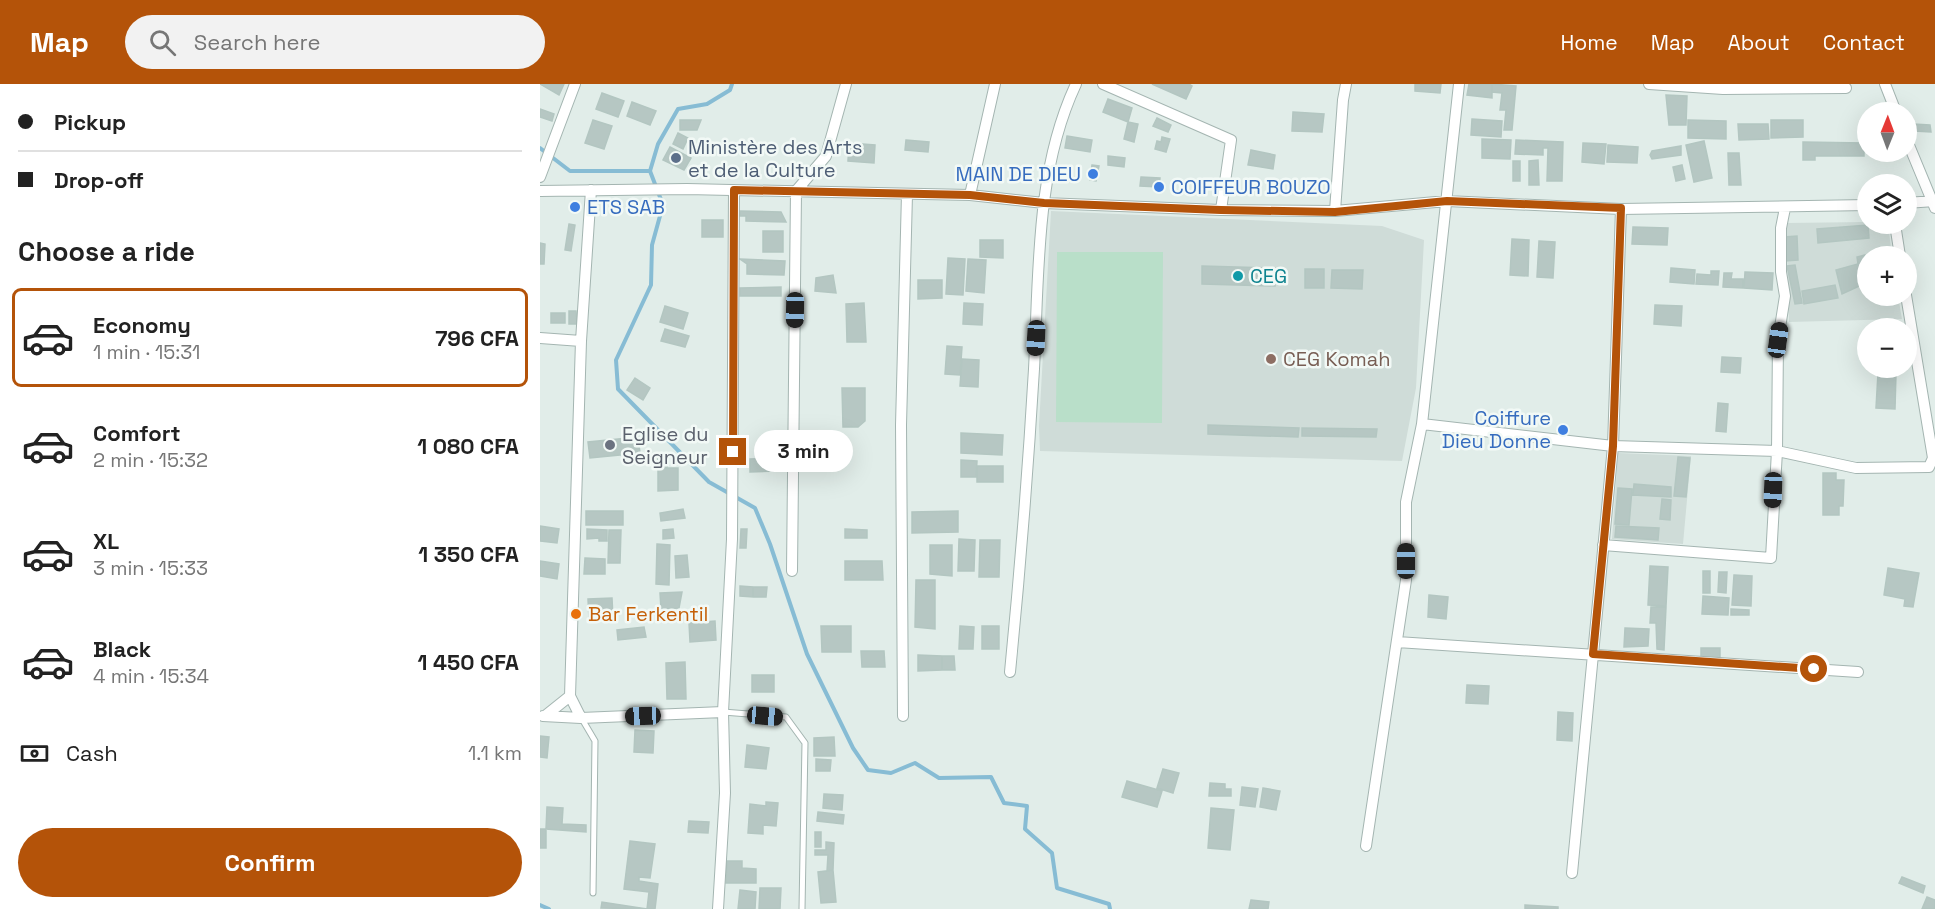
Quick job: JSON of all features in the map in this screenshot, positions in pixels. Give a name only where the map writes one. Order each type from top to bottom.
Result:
[{"type":"street","points":[[540,177],[575,84]]},
{"type":"street","points":[[792,572],[796,191],[826,156],[846,84]]},
{"type":"street","points":[[970,195],[995,84]]},
{"type":"street","points":[[1010,672],[1023,539],[1044,203],[1061,115],[1076,84]]},
{"type":"street","points":[[1104,84],[1231,140],[1221,210]]},
{"type":"street","points":[[1335,212],[1343,100],[1347,84]]},
{"type":"street","points":[[1366,846],[1406,580],[1406,502],[1422,424],[1459,84]]},
{"type":"street","points":[[1649,84],[1723,89],[1846,88]]},
{"type":"street","points":[[1885,84],[1892,102]]},
{"type":"street","points":[[1916,162],[1934,204],[1917,203]]},
{"type":"street","points":[[540,191],[657,189],[970,195],[1044,203],[1335,212],[1447,201],[1621,208],[1785,208],[1857,205]]},
{"type":"street","points":[[581,718],[570,696],[581,341],[591,190]]},
{"type":"street","points":[[718,909],[725,793],[723,712],[732,539],[734,190]]},
{"type":"street","points":[[903,716],[901,425],[907,194]]},
{"type":"street","points":[[1572,873],[1613,446],[1621,208]]},
{"type":"street","points":[[1603,545],[1771,558],[1777,451],[1778,340],[1785,296],[1782,272],[1782,228],[1785,208]]},
{"type":"street","points":[[1422,424],[1613,446],[1777,451],[1856,468],[1929,467],[1933,458],[1908,306]]},
{"type":"street","points":[[540,338],[581,341]]},
{"type":"street","points":[[1396,642],[1858,672]]},
{"type":"street","points":[[543,716],[570,696]]},
{"type":"street","points":[[543,716],[581,718],[723,712]]},
{"type":"lane","points":[[723,712],[786,717],[805,742],[802,909]]},
{"type":"lane","points":[[581,718],[595,741],[592,893]]},
{"type":"shaded area","name":"CEG Komah","points":[[1051,211],[1382,226],[1424,240],[1416,388],[1402,461],[1040,451],[1039,426]]},
{"type":"shaded area","points":[[1857,222],[1857,234],[1889,234],[1891,246],[1857,246],[1857,306],[1900,306],[1902,318],[1789,322],[1786,223]]},
{"type":"shaded area","points":[[1618,453],[1691,456],[1683,544],[1612,539]]},
{"type":"green space","points":[[1057,252],[1163,252],[1162,423],[1056,422]]},
{"type":"building","points":[[540,84],[564,84],[559,95]]},
{"type":"building","points":[[1152,84],[1189,84],[1192,86],[1186,99]]},
{"type":"building","points":[[1415,84],[1441,84],[1440,93],[1415,91]]},
{"type":"building","points":[[1469,84],[1492,84],[1492,98],[1467,95]]},
{"type":"building","points":[[1492,84],[1516,86],[1512,130],[1504,130],[1506,110],[1500,110],[1502,93],[1492,92]]},
{"type":"building","points":[[602,93],[624,101],[618,117],[596,109]]},
{"type":"building","points":[[1666,95],[1687,96],[1686,125],[1669,125]]},
{"type":"building","points":[[1108,99],[1132,108],[1128,122],[1103,112]]},
{"type":"building","points":[[632,102],[656,111],[650,125],[627,116]]},
{"type":"building","points":[[540,109],[554,114],[552,121],[540,117]]},
{"type":"building","points":[[1293,112],[1324,114],[1322,132],[1292,131]]},
{"type":"building","points":[[1157,118],[1171,125],[1168,132],[1153,126]]},
{"type":"building","points":[[1472,119],[1502,121],[1501,137],[1471,135]]},
{"type":"building","points":[[593,120],[612,126],[604,149],[585,143]]},
{"type":"building","points":[[680,120],[701,120],[697,130],[680,130]]},
{"type":"building","points":[[1688,120],[1726,121],[1726,139],[1688,138]]},
{"type":"building","points":[[1771,120],[1803,120],[1803,137],[1771,138]]},
{"type":"building","points":[[1128,122],[1138,124],[1134,142],[1124,139]]},
{"type":"building","points":[[1738,124],[1768,124],[1769,139],[1739,140]]},
{"type":"building","points":[[1917,124],[1930,125],[1931,132],[1917,131]]},
{"type":"building","points":[[678,133],[688,138],[683,149],[673,144]]},
{"type":"building","points":[[1067,136],[1092,140],[1090,152],[1065,148]]},
{"type":"building","points":[[1162,137],[1170,139],[1166,152],[1155,149],[1157,141],[1161,142]]},
{"type":"building","points":[[1482,139],[1511,140],[1510,159],[1482,158]]},
{"type":"building","points":[[906,140],[929,142],[928,152],[905,150]]},
{"type":"building","points":[[1516,140],[1563,142],[1562,181],[1547,181],[1548,148],[1543,148],[1543,155],[1515,154]]},
{"type":"building","points":[[1704,141],[1712,178],[1694,182],[1686,145]]},
{"type":"building","points":[[1803,142],[1857,143],[1857,156],[1815,156],[1815,160],[1803,160]]},
{"type":"building","points":[[849,143],[875,145],[874,163],[848,161]]},
{"type":"building","points":[[1583,143],[1606,144],[1604,164],[1582,162]]},
{"type":"building","points":[[1608,145],[1638,147],[1637,163],[1607,162]]},
{"type":"building","points":[[1681,146],[1681,155],[1652,159],[1650,155],[1652,151]]},
{"type":"building","points":[[670,147],[691,158],[684,170],[663,160]]},
{"type":"building","points":[[1251,150],[1275,155],[1273,169],[1248,165]]},
{"type":"building","points":[[1728,153],[1739,153],[1741,185],[1729,185]]},
{"type":"building","points":[[1108,156],[1125,158],[1124,167],[1108,165]]},
{"type":"building","points":[[1538,160],[1539,185],[1529,185],[1529,161]]},
{"type":"building","points":[[1513,161],[1520,161],[1520,181],[1513,181]]},
{"type":"building","points":[[1092,165],[1099,166],[1096,181],[1090,180]]},
{"type":"building","points":[[1682,165],[1685,179],[1676,181],[1673,167]]},
{"type":"building","points":[[1141,177],[1160,178],[1159,187],[1140,186]]},
{"type":"building","points":[[740,211],[781,212],[786,222],[746,221],[746,216],[740,216]]},
{"type":"building","points":[[702,220],[723,220],[723,237],[702,237]]},
{"type":"building","points":[[569,224],[575,225],[571,251],[565,250]]},
{"type":"building","points":[[1857,226],[1857,234],[1869,234],[1869,238],[1818,243],[1817,229]]},
{"type":"building","points":[[1633,227],[1668,228],[1667,245],[1632,244]]},
{"type":"building","points":[[763,231],[783,231],[783,252],[763,252]]},
{"type":"building","points":[[1797,236],[1798,260],[1785,261],[1784,237]]},
{"type":"building","points":[[1512,239],[1529,240],[1528,276],[1510,275]]},
{"type":"building","points":[[980,240],[1003,240],[1003,258],[980,257]]},
{"type":"building","points":[[1539,241],[1555,242],[1553,278],[1537,277]]},
{"type":"building","points":[[540,243],[545,244],[544,264],[540,264]]},
{"type":"building","points":[[948,258],[965,259],[963,295],[946,294]]},
{"type":"building","points":[[740,259],[785,261],[784,275],[747,274],[747,264]]},
{"type":"building","points":[[968,259],[986,260],[984,293],[966,291]]},
{"type":"building","points":[[1857,264],[1857,287],[1842,294],[1836,270]]},
{"type":"building","points":[[1795,265],[1802,303],[1795,304],[1787,266]]},
{"type":"building","name":"CEG","points":[[1202,266],[1275,268],[1275,286],[1202,284]]},
{"type":"building","points":[[1671,268],[1695,270],[1694,284],[1670,282]]},
{"type":"building","points":[[1305,269],[1324,269],[1324,288],[1305,288]]},
{"type":"building","points":[[1332,270],[1363,270],[1362,289],[1331,288]]},
{"type":"building","points":[[1711,271],[1719,271],[1718,285],[1696,284],[1697,274],[1711,275]]},
{"type":"building","points":[[1745,272],[1773,273],[1772,290],[1744,288]]},
{"type":"building","points":[[1724,273],[1732,273],[1731,279],[1743,279],[1743,288],[1723,287]]},
{"type":"building","points":[[833,275],[836,293],[815,291],[816,278]]},
{"type":"building","points":[[918,280],[942,280],[942,298],[918,299]]},
{"type":"building","points":[[1835,285],[1838,298],[1804,304],[1802,291]]},
{"type":"building","points":[[781,287],[781,296],[740,296],[740,288]]},
{"type":"building","points":[[864,303],[866,342],[847,342],[846,304]]},
{"type":"building","points":[[964,303],[983,304],[982,325],[963,324]]},
{"type":"building","points":[[1655,305],[1682,306],[1681,326],[1654,324]]},
{"type":"building","points":[[665,306],[688,313],[683,329],[660,322]]},
{"type":"building","points":[[569,311],[576,311],[577,324],[569,324]]},
{"type":"building","points":[[551,313],[565,313],[565,323],[551,323]]},
{"type":"building","points":[[665,329],[689,336],[685,347],[661,341]]},
{"type":"building","points":[[947,346],[962,347],[960,375],[945,374]]},
{"type":"building","points":[[1722,357],[1741,358],[1740,373],[1721,372]]},
{"type":"building","points":[[962,359],[979,360],[978,387],[960,386]]},
{"type":"building","points":[[635,378],[650,388],[643,400],[627,390]]},
{"type":"building","points":[[1878,378],[1896,378],[1895,409],[1876,408]]},
{"type":"building","points":[[842,388],[865,388],[865,421],[858,427],[843,427]]},
{"type":"building","points":[[1718,403],[1728,404],[1726,432],[1716,431]]},
{"type":"building","points":[[1208,425],[1299,428],[1298,437],[1208,434]]},
{"type":"building","points":[[1302,428],[1377,429],[1376,437],[1302,436]]},
{"type":"building","points":[[961,433],[1003,435],[1002,455],[961,453]]},
{"type":"building","points":[[638,437],[640,453],[590,458],[588,442]]},
{"type":"building","points":[[658,457],[668,457],[667,468],[658,468]]},
{"type":"building","points":[[1678,457],[1690,458],[1686,497],[1674,496]]},
{"type":"building","points":[[777,458],[776,471],[750,472],[750,459]]},
{"type":"building","points":[[961,460],[977,461],[976,477],[961,477]]},
{"type":"building","points":[[977,466],[1003,466],[1003,482],[977,482]]},
{"type":"building","points":[[658,468],[678,468],[678,490],[658,491]]},
{"type":"building","points":[[1823,473],[1836,473],[1836,480],[1844,480],[1843,506],[1839,506],[1839,515],[1823,515]]},
{"type":"building","points":[[1634,484],[1671,487],[1671,497],[1633,495]]},
{"type":"building","points":[[1618,488],[1632,489],[1629,525],[1615,524]]},
{"type":"building","points":[[1662,499],[1671,500],[1670,520],[1660,519]]},
{"type":"building","points":[[683,509],[685,518],[661,521],[660,513]]},
{"type":"building","points":[[586,511],[623,511],[623,525],[586,525]]},
{"type":"building","points":[[958,511],[958,532],[912,533],[912,512]]},
{"type":"building","points":[[540,526],[559,529],[557,543],[540,541]]},
{"type":"building","points":[[1616,526],[1659,528],[1658,540],[1615,537]]},
{"type":"building","points":[[587,529],[607,530],[607,541],[599,541],[599,538],[587,539]]},
{"type":"building","points":[[673,529],[674,538],[663,539],[663,530]]},
{"type":"building","points":[[741,529],[747,529],[746,548],[740,548]]},
{"type":"building","points":[[845,529],[867,530],[867,538],[845,538]]},
{"type":"building","points":[[609,530],[621,530],[620,563],[608,563]]},
{"type":"building","points":[[959,539],[975,540],[974,571],[958,571]]},
{"type":"building","points":[[980,540],[1000,540],[999,577],[979,577]]},
{"type":"building","points":[[657,544],[670,545],[669,585],[656,584]]},
{"type":"building","points":[[930,545],[952,545],[952,576],[930,574]]},
{"type":"building","points":[[687,555],[689,577],[676,578],[675,556]]},
{"type":"building","points":[[585,558],[605,559],[605,574],[584,574]]},
{"type":"building","points":[[540,561],[559,564],[557,579],[540,576]]},
{"type":"building","points":[[845,561],[882,561],[883,580],[845,580]]},
{"type":"building","points":[[1650,566],[1668,567],[1666,606],[1648,605]]},
{"type":"building","points":[[1888,568],[1919,573],[1913,607],[1904,606],[1905,599],[1884,595]]},
{"type":"building","points":[[1703,571],[1710,571],[1710,593],[1703,593]]},
{"type":"building","points":[[1719,572],[1727,572],[1726,593],[1718,592]]},
{"type":"building","points":[[1734,575],[1752,576],[1751,606],[1732,605]]},
{"type":"building","points":[[916,580],[935,580],[935,629],[915,627]]},
{"type":"building","points":[[740,586],[753,587],[753,597],[740,596]]},
{"type":"building","points":[[753,587],[767,587],[766,597],[753,597]]},
{"type":"building","points":[[682,592],[679,608],[661,609],[660,593]]},
{"type":"building","points":[[1429,595],[1448,597],[1446,619],[1428,617]]},
{"type":"building","points":[[1703,596],[1729,598],[1728,615],[1702,614]]},
{"type":"building","points":[[612,598],[613,618],[589,619],[588,599]]},
{"type":"building","points":[[1651,607],[1666,607],[1664,650],[1657,649],[1656,623],[1650,623]]},
{"type":"building","points":[[1731,609],[1749,610],[1749,615],[1731,615]]},
{"type":"building","points":[[715,621],[716,640],[690,642],[689,623]]},
{"type":"building","points":[[821,626],[851,626],[851,652],[822,652]]},
{"type":"building","points":[[960,626],[974,627],[973,649],[959,649]]},
{"type":"building","points":[[982,626],[999,626],[999,649],[982,649]]},
{"type":"building","points":[[644,627],[646,637],[618,640],[617,630]]},
{"type":"building","points":[[1625,628],[1649,629],[1648,646],[1624,647]]},
{"type":"building","points":[[1701,648],[1720,648],[1720,660],[1701,659]]},
{"type":"building","points":[[861,651],[884,651],[885,667],[862,667]]},
{"type":"building","points":[[918,655],[942,656],[942,670],[918,671]]},
{"type":"building","points":[[942,656],[954,656],[955,670],[942,670]]},
{"type":"building","points":[[685,662],[686,699],[667,699],[666,663]]},
{"type":"building","points":[[752,675],[774,675],[774,692],[752,692]]},
{"type":"building","points":[[1467,685],[1489,686],[1488,704],[1466,703]]},
{"type":"building","points":[[1558,712],[1573,713],[1572,741],[1557,740]]},
{"type":"building","points":[[635,730],[654,731],[653,753],[634,752]]},
{"type":"building","points":[[540,736],[549,737],[547,758],[540,757]]},
{"type":"building","points":[[834,737],[835,756],[814,756],[814,738]]},
{"type":"building","points":[[747,745],[769,748],[766,769],[745,767]]},
{"type":"building","points":[[816,759],[831,760],[830,771],[816,771]]},
{"type":"building","points":[[1163,769],[1179,773],[1173,793],[1157,788]]},
{"type":"building","points":[[1127,781],[1162,791],[1157,807],[1122,797]]},
{"type":"building","points":[[1210,783],[1225,784],[1225,789],[1231,789],[1231,796],[1209,796]]},
{"type":"building","points":[[1242,787],[1258,789],[1255,807],[1240,805]]},
{"type":"building","points":[[1263,788],[1280,791],[1276,810],[1260,807]]},
{"type":"building","points":[[824,794],[843,795],[842,810],[823,808]]},
{"type":"building","points":[[766,802],[778,803],[776,826],[763,825],[763,834],[748,833],[750,804],[766,806]]},
{"type":"building","points":[[547,807],[563,808],[562,824],[586,825],[586,832],[546,829]]},
{"type":"building","points":[[1211,808],[1234,810],[1230,850],[1208,848]]},
{"type":"building","points":[[818,812],[844,815],[843,824],[817,821]]},
{"type":"building","points":[[689,821],[709,822],[708,833],[688,832]]},
{"type":"building","points":[[540,829],[546,829],[546,848],[540,848]]},
{"type":"building","points":[[815,832],[821,832],[821,847],[815,847]]},
{"type":"building","points":[[630,841],[655,844],[650,878],[639,877],[639,881],[658,884],[655,909],[647,909],[649,892],[624,889]]},
{"type":"building","points":[[826,842],[834,843],[833,870],[827,871],[828,855],[815,855],[815,850],[826,850]]},
{"type":"building","points":[[727,861],[742,861],[742,868],[756,869],[756,883],[726,883]]},
{"type":"building","points":[[833,870],[836,902],[821,903],[818,872]]},
{"type":"building","points":[[1902,877],[1925,886],[1923,893],[1899,883]]},
{"type":"building","points":[[760,888],[781,888],[780,909],[759,909]]},
{"type":"building","points":[[740,890],[756,892],[755,909],[738,909]]},
{"type":"building","points":[[1927,897],[1935,900],[1935,909],[1922,909]]},
{"type":"building","points":[[1251,900],[1269,902],[1268,909],[1249,909]]},
{"type":"building","points":[[602,902],[646,909],[601,908]]},
{"type":"building","points":[[1525,905],[1558,907],[1558,909],[1525,909]]},
{"type":"waterway","points":[[650,171],[658,144],[678,109],[707,104],[730,90],[732,84]]},
{"type":"waterway","points":[[540,148],[570,171],[650,171],[663,205],[652,245],[651,285],[616,360],[618,389],[709,482],[755,508],[770,544],[807,654],[853,748],[868,770],[891,773],[915,763],[939,778],[991,777],[1004,803],[1027,806],[1025,829],[1052,853],[1057,888],[1109,904],[1110,909]]},
{"type":"waterway","points":[[540,905],[549,909]]},
{"type":"place","name":"Ministère des Arts et de la Culture","points":[[676,158]]},
{"type":"place","name":"MAIN DE DIEU","points":[[1093,174]]},
{"type":"place","name":"COIFFEUR BOUZO","points":[[1159,187]]},
{"type":"place","name":"ETS SAB","points":[[575,207]]},
{"type":"place","name":"CEG","points":[[1238,276]]},
{"type":"place","name":"CEG Komah","points":[[1271,359]]},
{"type":"place","name":"Coiffure Dieu Donne","points":[[1563,430]]},
{"type":"place","name":"Eglise du Seigneur","points":[[610,445]]},
{"type":"place","name":"Bar Ferkentil","points":[[576,614]]},
{"type":"route","points":[[733,452],[734,190],[970,195],[1044,203],[1221,210],[1335,212],[1447,201],[1621,208],[1613,446],[1593,654],[1814,669]]}]
